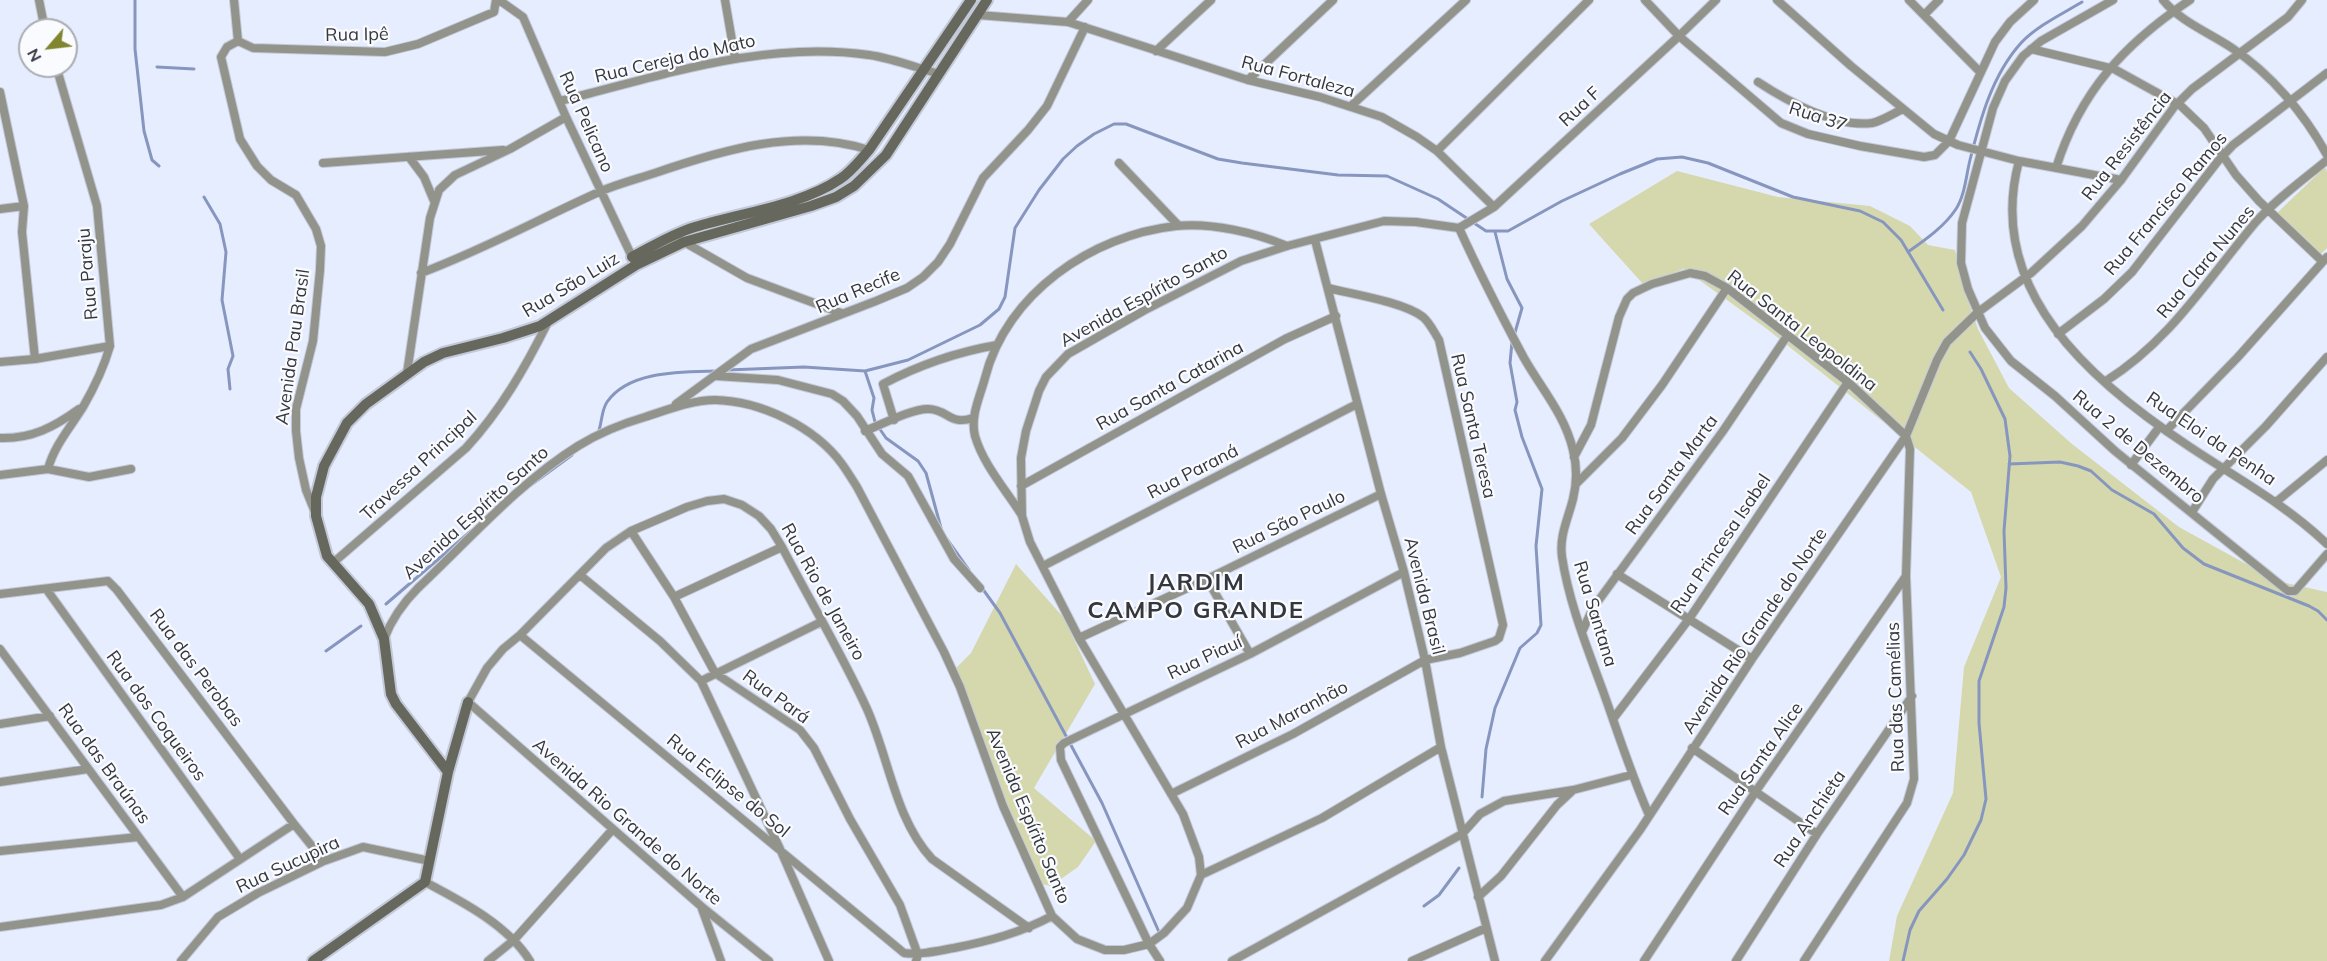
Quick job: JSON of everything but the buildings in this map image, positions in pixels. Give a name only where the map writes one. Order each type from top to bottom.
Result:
[{"type":"street","points":[[39,0],[43,18]]},
{"type":"street","points":[[234,0],[238,41]]},
{"type":"street","name":"Rua Ipê","points":[[238,41],[254,48],[385,52],[418,44],[494,12],[498,0]]},
{"type":"street","name":"Rua Pelicano","points":[[498,0],[523,18],[566,117],[634,261]]},
{"type":"street","points":[[725,0],[735,58]]},
{"type":"street","name":"Rua São Luiz","points":[[384,639],[369,604],[327,556],[316,516],[317,489],[324,466],[347,423],[366,404],[407,373],[443,353],[503,338],[549,321],[664,239],[694,227],[815,192],[840,179],[857,165],[869,150],[971,0]]},
{"type":"street","name":"Rua São Luiz","points":[[634,261],[684,242],[811,206],[836,197],[854,186],[886,155],[987,0]]},
{"type":"street","points":[[978,15],[1068,22],[1088,0]]},
{"type":"street","points":[[1156,51],[1211,0]]},
{"type":"street","points":[[1248,80],[1333,0]]},
{"type":"street","points":[[1351,106],[1466,0]]},
{"type":"street","points":[[1437,151],[1589,0]]},
{"type":"street","name":"Rua 37","points":[[1645,0],[1680,36],[1770,115],[1794,129],[1860,146],[1924,157],[1935,154],[1949,141]]},
{"type":"street","name":"Rua F","points":[[1459,228],[1494,207],[1716,0]]},
{"type":"street","points":[[1777,0],[1921,124],[1949,141],[2019,161],[2121,180]]},
{"type":"street","points":[[1909,0],[1980,72]]},
{"type":"street","points":[[1924,15],[1939,0]]},
{"type":"street","points":[[1949,141],[1980,72],[2002,32],[2034,0]]},
{"type":"street","name":"Rua 2 de Dezembro","points":[[2113,0],[2051,34],[2031,49],[2016,64],[2001,88],[1993,108],[1965,210],[1960,242],[1964,276],[1977,313],[1993,340],[2011,361],[2055,396],[2131,465],[2290,592],[2295,591],[2327,554]]},
{"type":"street","points":[[2163,0],[2174,11],[2240,53],[2266,76],[2311,128],[2327,155]]},
{"type":"street","points":[[2056,168],[2076,119],[2094,88],[2143,34],[2190,0]]},
{"type":"street","name":"Rua Resistência","points":[[1977,313],[2025,278],[2082,226],[2121,180],[2177,104],[2192,89],[2288,17],[2302,0]]},
{"type":"street","name":"Rua Fortaleza","points":[[1068,22],[1248,80],[1351,106],[1382,117],[1417,136],[1437,151],[1494,207]]},
{"type":"street","name":"Rua Recife","points":[[670,409],[716,376],[733,360],[751,349],[907,288],[923,277],[938,262],[965,217],[984,178],[1047,106],[1085,27]]},
{"type":"street","name":"Avenida Pau Brasil","points":[[238,41],[227,47],[221,57],[240,139],[257,166],[271,180],[296,195],[316,229],[321,246],[313,341],[297,409],[296,432],[298,458],[306,490],[316,516]]},
{"type":"street","points":[[2031,49],[2110,68],[2177,104],[2197,119],[2248,188],[2268,210],[2325,259],[2231,364],[2163,428],[2131,465]]},
{"type":"street","name":"Rua Cereja do Mato","points":[[560,101],[735,58],[815,51],[871,55],[939,74]]},
{"type":"street","name":"Rua Francisco Ramos","points":[[2058,334],[2104,299],[2132,272],[2223,155],[2327,73]]},
{"type":"street","name":"Rua Paraju","points":[[48,469],[55,450],[83,406],[105,363],[110,346],[97,206],[60,78]]},
{"type":"street","points":[[1758,82],[1781,98],[1809,110],[1853,122],[1874,123],[1903,109]]},
{"type":"street","points":[[0,92],[24,206],[22,232],[34,359]]},
{"type":"street","points":[[407,373],[434,201],[445,182],[455,175],[510,150],[566,117]]},
{"type":"street","points":[[421,273],[490,245],[601,191],[697,159],[760,144],[820,142],[857,146],[869,150]]},
{"type":"street","points":[[323,163],[510,150]]},
{"type":"street","points":[[410,157],[424,177],[434,201]]},
{"type":"street","name":"Rua Clara Nunes","points":[[2106,381],[2136,361],[2162,338],[2268,210],[2327,160]]},
{"type":"street","name":"Rua Eloi da Penha","points":[[2019,161],[2014,182],[2012,212],[2014,242],[2025,278],[2039,306],[2058,334],[2106,381],[2163,428],[2276,502],[2327,544]]},
{"type":"street","points":[[1119,164],[1179,225]]},
{"type":"street","points":[[0,210],[24,206]]},
{"type":"street","name":"Avenida Espírito Santo","points":[[384,639],[390,622],[403,604],[526,485],[555,462],[598,435],[620,425],[670,409],[715,400],[748,405],[775,414],[803,429],[824,445],[841,463],[856,487],[944,652],[960,687],[1003,806],[1052,916],[1077,939],[1105,950],[1124,950],[1149,944],[1164,933],[1187,908],[1202,875],[1199,857],[1191,833],[1172,794],[1079,638],[1030,542],[1022,516],[1021,458],[1031,410],[1046,377],[1068,354],[1145,310],[1241,261],[1287,246],[1384,221],[1408,221],[1459,228]]},
{"type":"street","points":[[1022,516],[982,452],[975,436],[973,418],[997,345],[1007,325],[1032,296],[1065,269],[1117,240],[1147,230],[1179,225],[1244,232],[1270,238],[1287,246]]},
{"type":"street","name":"Rua Santana","points":[[1459,228],[1482,279],[1526,360],[1561,416],[1569,434],[1576,484],[1561,542],[1564,563],[1582,632],[1631,775],[1649,815]]},
{"type":"street","name":"Avenida Brasil","points":[[1316,240],[1381,494],[1404,572],[1425,660],[1441,747],[1495,961]]},
{"type":"street","points":[[684,242],[747,278],[841,313]]},
{"type":"street","name":"Rua Santa Leopoldina","points":[[1574,457],[1583,444],[1591,425],[1619,318],[1627,299],[1633,293],[1652,284],[1690,273],[1705,276],[1727,288],[1848,382],[1906,436]]},
{"type":"street","name":"Rua Santa Teresa","points":[[1328,288],[1408,308],[1422,316],[1432,326],[1439,340],[1503,625],[1500,638],[1495,641]]},
{"type":"street","points":[[1576,484],[1622,438],[1662,385],[1727,288]]},
{"type":"street","name":"Avenida Rio Grande do Norte","points":[[1545,961],[1640,830],[1752,659],[1906,436],[1937,360],[1947,342],[1977,313]]},
{"type":"street","name":"Rua Santa Catarina","points":[[1021,486],[1285,339],[1336,316]]},
{"type":"street","name":"Travessa Principal","points":[[334,562],[466,448],[484,428],[503,404],[526,367],[549,321]]},
{"type":"street","name":"Rua Santa Marta","points":[[1582,632],[1593,608],[1723,431],[1787,336]]},
{"type":"street","points":[[894,420],[883,384],[910,370],[973,349],[997,345]]},
{"type":"street","points":[[0,362],[34,359],[110,346]]},
{"type":"street","points":[[2192,512],[2208,486],[2266,426],[2327,357]]},
{"type":"street","points":[[716,376],[778,380],[832,394],[843,401],[857,416],[882,454],[908,476],[954,559],[980,588]]},
{"type":"street","name":"Rua Princesa Isabel","points":[[1613,719],[1689,619],[1848,382]]},
{"type":"street","name":"Rua Paraná","points":[[1043,566],[1358,404]]},
{"type":"street","points":[[0,438],[14,439],[34,435],[55,426],[83,406]]},
{"type":"street","points":[[865,430],[926,409],[942,412],[957,421],[973,418]]},
{"type":"street","name":"Rua das Camélias","points":[[1804,961],[1911,796],[1914,779],[1906,576],[1910,449],[1906,436]]},
{"type":"street","points":[[2276,502],[2327,460]]},
{"type":"street","points":[[0,476],[48,469],[89,477],[131,469]]},
{"type":"street","name":"Rua São Paulo","points":[[1079,638],[1207,579],[1381,494]]},
{"type":"street","name":"Rua Rio de Janeiro","points":[[425,882],[448,772],[468,702],[487,668],[503,649],[520,635],[606,548],[631,531],[687,507],[724,499],[742,505],[759,516],[771,529],[782,547],[879,736],[908,823],[919,845],[932,859],[1029,928]]},
{"type":"street","name":"Rua Pará","points":[[631,531],[674,597],[715,673],[800,730],[814,748],[900,905],[917,958]]},
{"type":"street","points":[[674,597],[782,547]]},
{"type":"street","name":"Rua Piauí","points":[[1149,944],[1061,760],[1060,750],[1064,743],[1250,654],[1404,572]]},
{"type":"street","points":[[1617,574],[1752,659]]},
{"type":"street","points":[[580,575],[660,642],[701,681],[780,849],[828,961]]},
{"type":"street","name":"Rua Santa Alice","points":[[1644,961],[1756,791],[1906,576]]},
{"type":"street","points":[[1207,579],[1250,654]]},
{"type":"street","name":"Rua das Perobas","points":[[0,594],[108,581],[324,861]]},
{"type":"street","name":"Rua dos Coqueiros","points":[[47,590],[240,859]]},
{"type":"street","points":[[701,681],[820,622]]},
{"type":"street","name":"Rua Eclipse do Sol","points":[[520,635],[780,849],[890,943],[904,953],[917,958]]},
{"type":"street","points":[[384,639],[391,694],[396,704],[448,772]]},
{"type":"street","name":"Rua Maranhão","points":[[1172,794],[1293,734],[1425,660],[1460,653],[1495,641]]},
{"type":"street","name":"Rua das Braúnas","points":[[0,649],[183,897]]},
{"type":"street","name":"Rua Anchieta","points":[[1736,961],[1817,834],[1912,696]]},
{"type":"street","name":"Avenida Rio Grande do Norte","points":[[468,702],[702,907],[769,961]]},
{"type":"street","points":[[0,724],[50,716]]},
{"type":"street","points":[[1202,875],[1322,818],[1441,747]]},
{"type":"street","points":[[1692,748],[1817,834]]},
{"type":"street","points":[[0,782],[88,769]]},
{"type":"street","points":[[1232,961],[1462,834],[1480,814],[1504,801],[1573,790],[1631,775]]},
{"type":"street","points":[[1478,897],[1501,876],[1557,805],[1573,790]]},
{"type":"street","points":[[0,927],[161,906],[183,897],[294,824]]},
{"type":"street","points":[[488,961],[514,940],[613,829]]},
{"type":"street","points":[[0,851],[138,837]]},
{"type":"street","name":"Rua Sucupira","points":[[181,961],[218,917],[258,892],[324,861],[363,847],[430,861]]},
{"type":"street","points":[[313,961],[425,882],[463,901],[514,940],[530,961]]},
{"type":"street","points":[[702,907],[721,961]]},
{"type":"street","points":[[917,958],[988,941],[1029,928],[1052,916]]},
{"type":"street","points":[[1412,961],[1486,928]]},
{"type":"street","points":[[1149,944],[1160,961]]},
{"type":"green space","points":[[2325,167],[2327,171],[2327,248],[2320,255],[2277,213]]},
{"type":"green space","points":[[1677,171],[1778,197],[1870,206],[1910,226],[1928,245],[1955,250],[1964,289],[1978,329],[2009,388],[2072,444],[2179,527],[2277,581],[2327,592],[2327,961],[1889,961],[1897,916],[1953,793],[1964,667],[2001,577],[1971,492],[1767,329],[1684,269],[1643,284],[1589,224]]},
{"type":"green space","points":[[1016,564],[1064,618],[1095,684],[1034,788],[1096,841],[1078,867],[1051,886],[1041,884],[1014,825],[954,670],[971,653]]},
{"type":"waterway","points":[[135,0],[135,49],[144,131],[152,160],[159,166]]},
{"type":"waterway","points":[[1908,252],[1940,227],[1959,204],[1988,98],[2011,56],[2034,31],[2082,2]]},
{"type":"waterway","points":[[157,67],[194,69]]},
{"type":"waterway","points":[[727,370],[804,367],[865,371],[908,360],[980,325],[999,309],[1005,297],[1015,228],[1039,190],[1063,159],[1077,146],[1114,124],[1126,124],[1218,159],[1338,175],[1387,176],[1438,199],[1486,231],[1508,231],[1562,201],[1620,174],[1657,159],[1682,157],[1708,163],[1793,197],[1860,211],[1883,222],[1901,240],[1943,310]]},
{"type":"waterway","points":[[204,197],[220,224],[226,252],[222,300],[233,356],[228,369],[230,389]]},
{"type":"waterway","points":[[1495,232],[1507,279],[1522,308],[1514,336]]},
{"type":"waterway","points":[[1482,797],[1486,749],[1495,708],[1520,648],[1537,633],[1541,625],[1536,546],[1542,489],[1522,437],[1515,410],[1517,402],[1510,363],[1512,342]]},
{"type":"waterway","points":[[1903,961],[1910,930],[1919,911],[1964,855],[1981,820],[1986,799],[1979,723],[1979,681],[2004,607],[2006,588],[2004,531],[2010,456],[2005,419],[1981,369],[1970,352]]},
{"type":"waterway","points":[[598,433],[607,402],[629,384],[658,375],[717,371]]},
{"type":"waterway","points":[[865,371],[874,398],[872,410],[875,422],[886,438],[918,461],[926,473],[941,528]]},
{"type":"waterway","points":[[531,485],[572,455]]},
{"type":"waterway","points":[[2009,464],[2060,462],[2091,471],[2112,490],[2154,514],[2183,548],[2204,564],[2309,606],[2327,620]]},
{"type":"waterway","points":[[386,604],[471,531]]},
{"type":"waterway","points":[[947,539],[969,570]]},
{"type":"waterway","points":[[982,588],[1000,613],[1102,803],[1159,932]]},
{"type":"waterway","points":[[326,651],[361,626]]},
{"type":"waterway","points":[[1424,906],[1439,895],[1459,868]]},
{"type":"district","name":"JARDIM CAMPO GRANDE","points":[[1196,597]]}]
